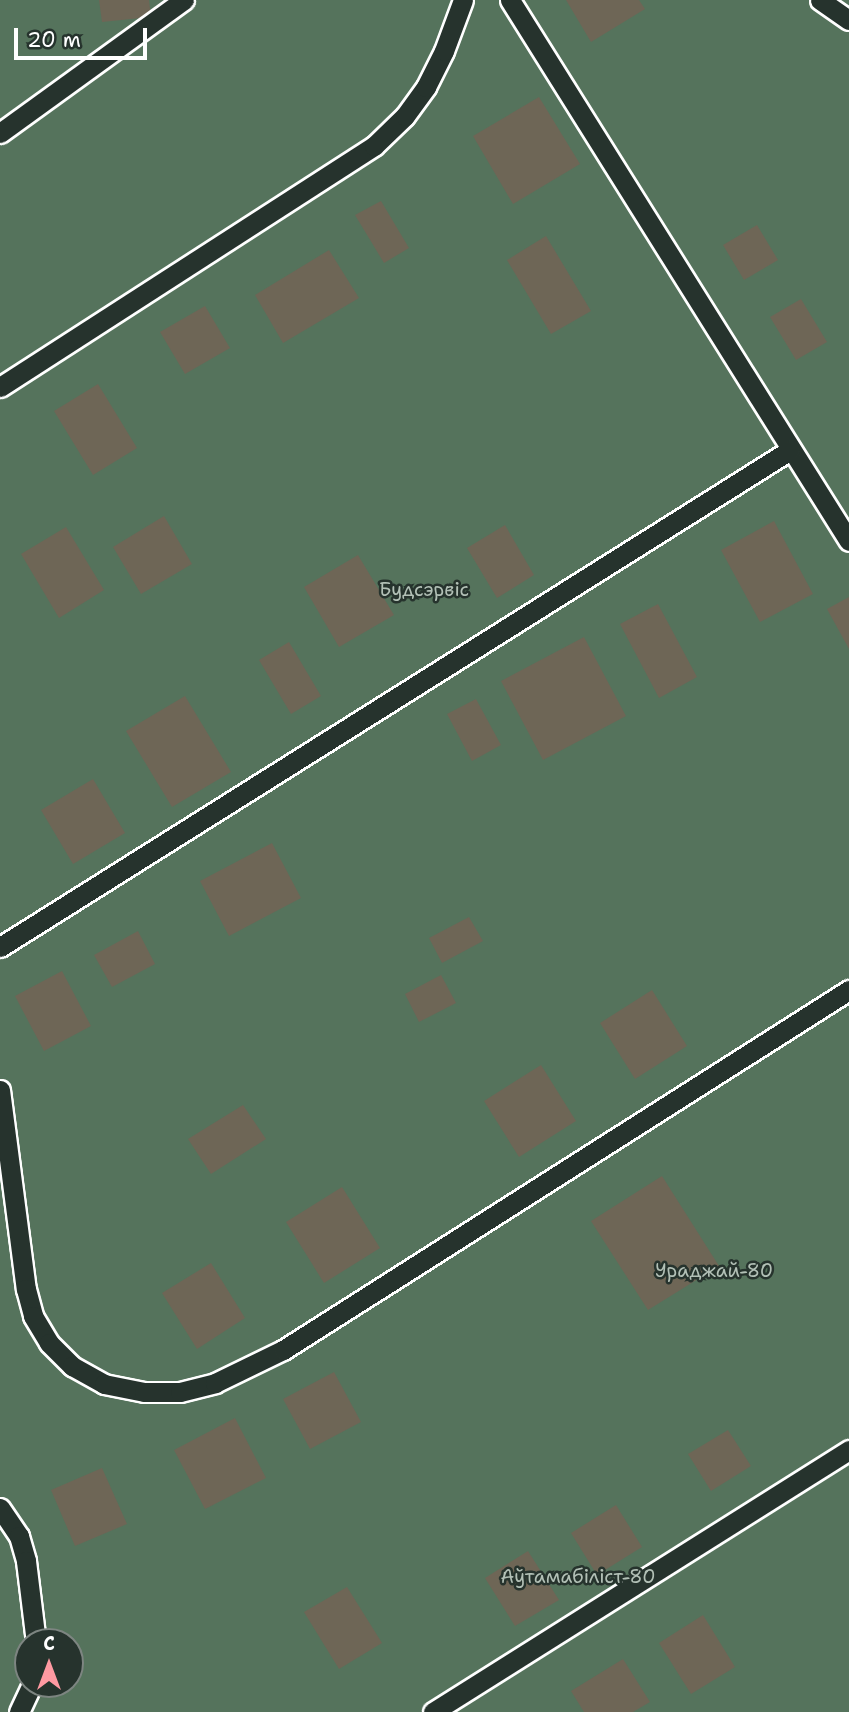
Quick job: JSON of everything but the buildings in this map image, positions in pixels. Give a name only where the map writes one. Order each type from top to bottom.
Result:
[{"type":"lane","points":[[0,133],[184,0]]},
{"type":"lane","points":[[0,387],[374,146],[405,116],[426,87],[444,51],[463,0]]},
{"type":"lane","points":[[510,0],[849,541]]},
{"type":"lane","points":[[820,0],[849,20]]},
{"type":"lane","points":[[0,947],[790,450]]},
{"type":"lane","points":[[0,1090],[26,1289],[33,1316],[49,1343],[72,1366],[104,1384],[144,1392],[180,1392],[215,1383],[283,1350],[849,990]]},
{"type":"lane","points":[[433,1712],[849,1450]]},
{"type":"lane","points":[[0,1508],[19,1536],[26,1561],[34,1628]]},
{"type":"green space","name":"Будсэрвіс","points":[[0,0],[849,0],[849,1712],[0,1712]]},
{"type":"park label","name":"Ураджай-80","points":[[714,1271]]},
{"type":"park label","name":"Аўтамабіліст-80","points":[[578,1577]]}]
